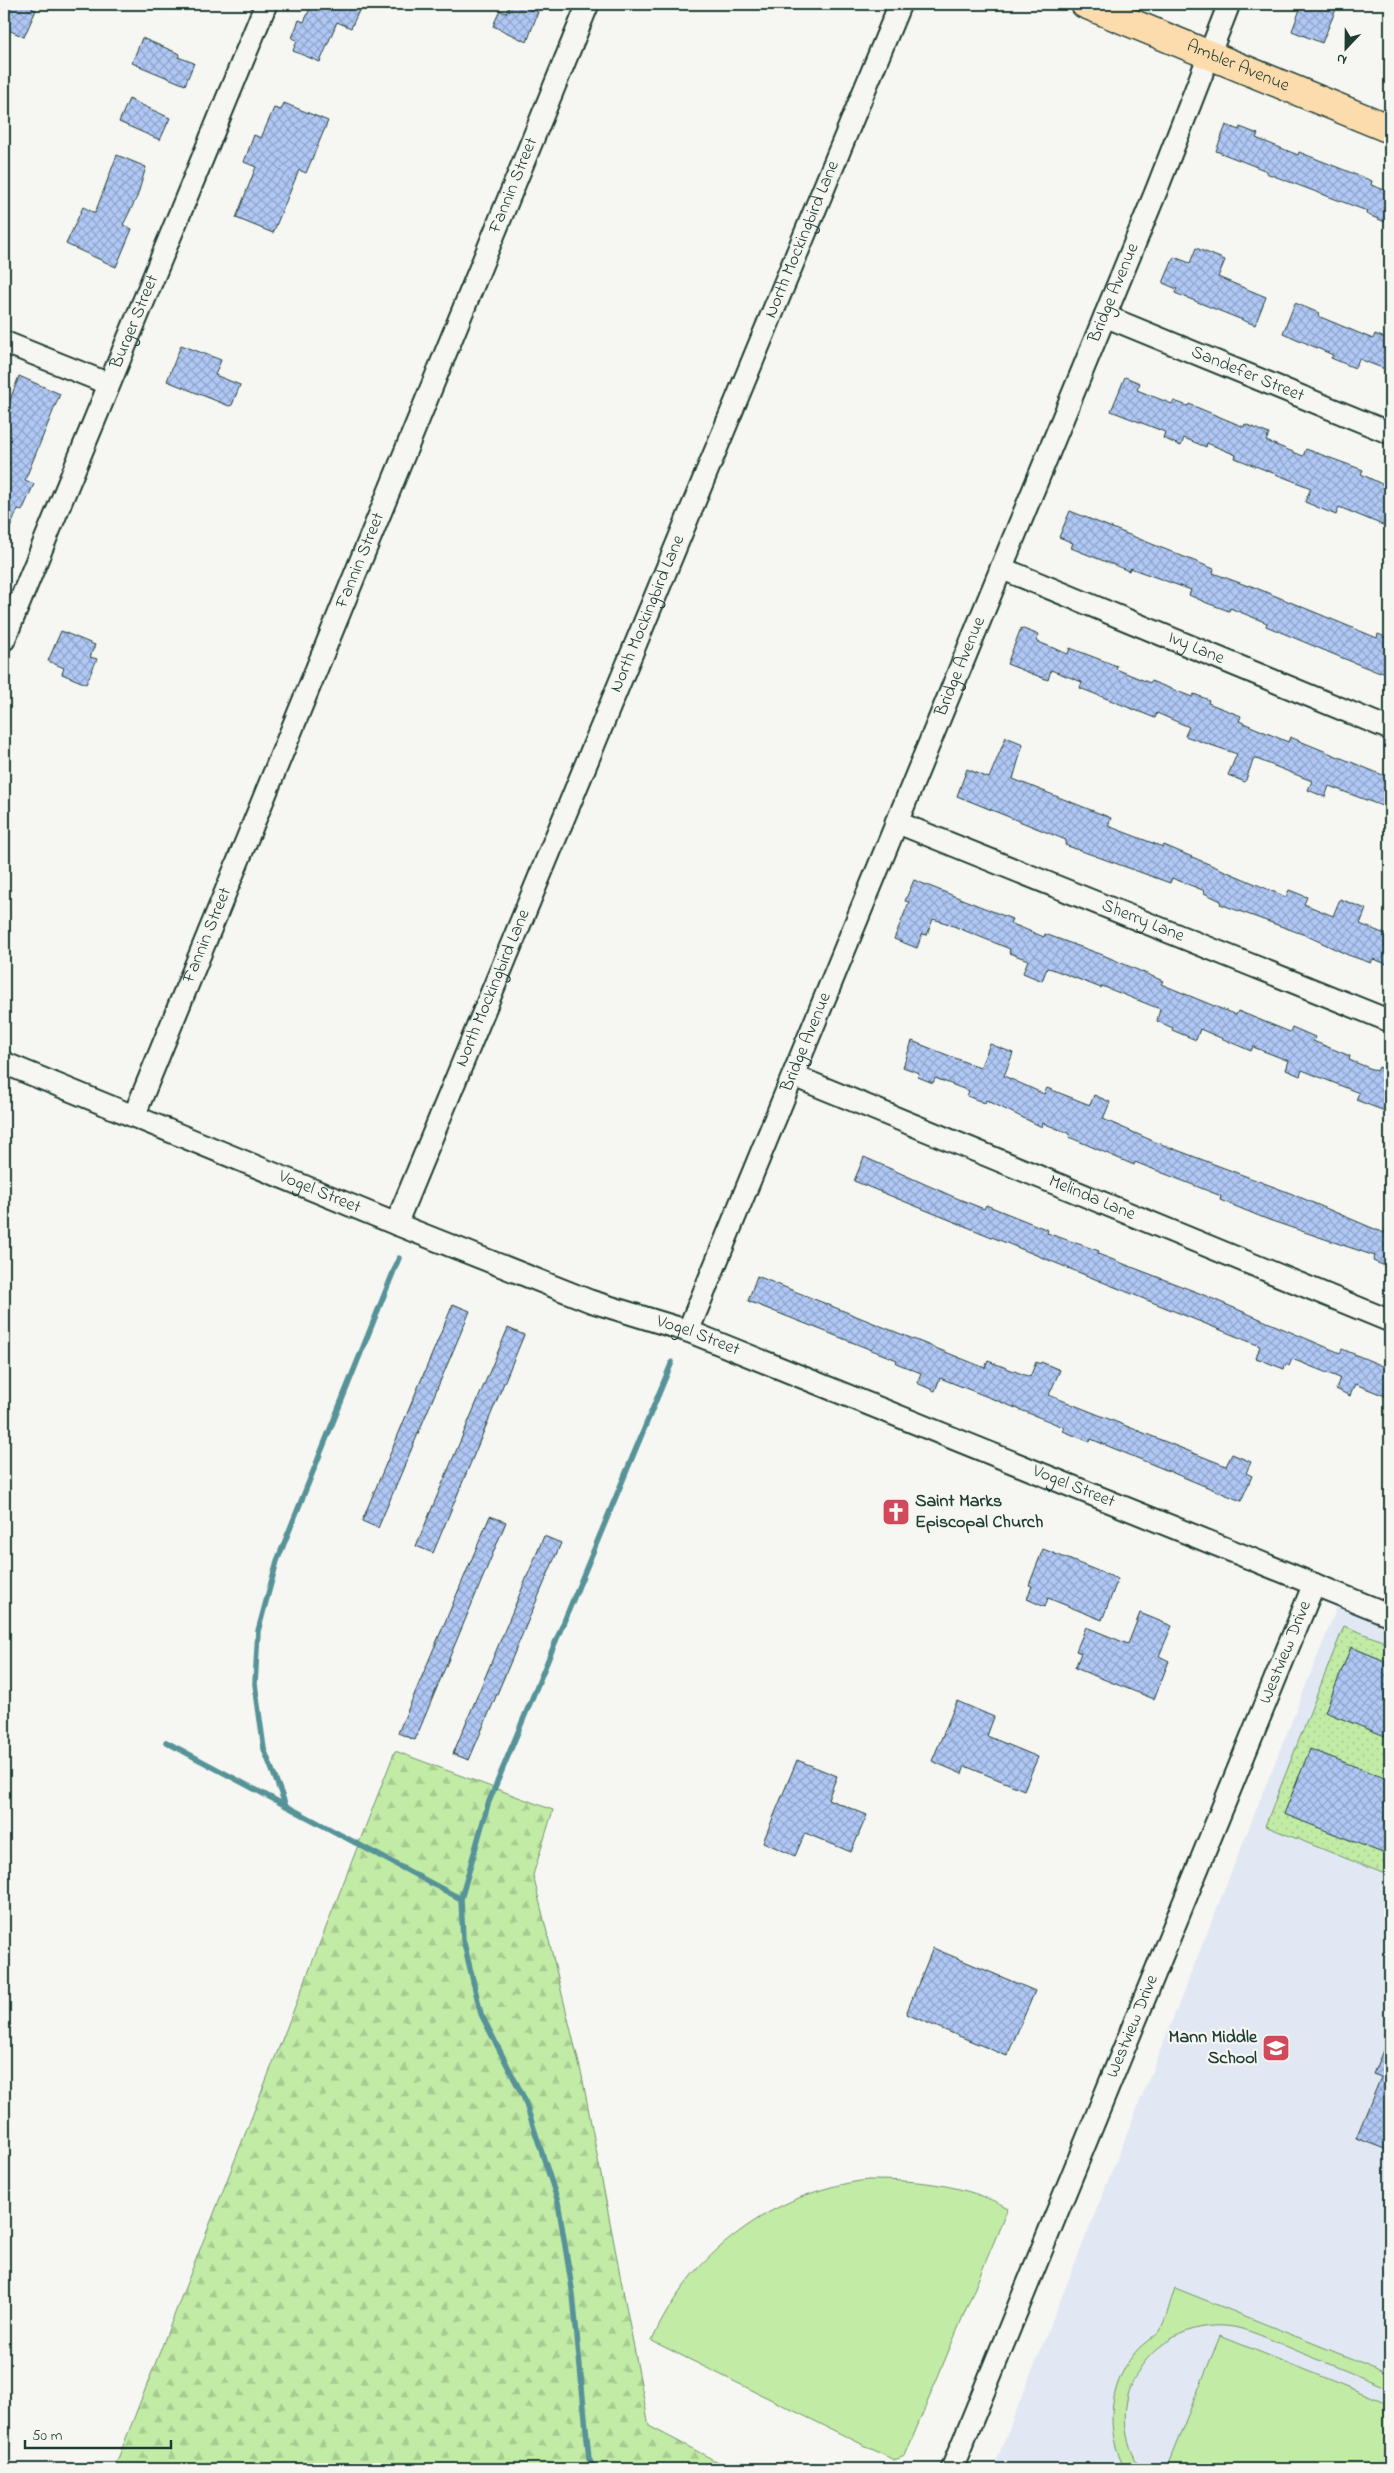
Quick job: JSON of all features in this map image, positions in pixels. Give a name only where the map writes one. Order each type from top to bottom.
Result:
[{"type":"main road","name":"Ambler Avenue","points":[[1085,4],[1390,130]]},
{"type":"street","name":"Burger Street","points":[[4,640],[266,4]]},
{"type":"street","name":"Fannin Street","points":[[134,1116],[588,4]]},
{"type":"street","name":"North Mockingbird Lane","points":[[396,1224],[900,4]]},
{"type":"street","name":"Bridge Avenue","points":[[688,1330],[1157,189],[1229,4]]},
{"type":"street","name":"Sandefer Street","points":[[1105,316],[1390,433]]},
{"type":"street","points":[[4,342],[109,384]]},
{"type":"street","name":"Ivy Lane","points":[[1001,568],[1390,729]]},
{"type":"street","name":"Sherry Lane","points":[[896,822],[1390,1021]]},
{"type":"street","name":"Vogel Street","points":[[4,1063],[396,1224],[590,1301],[688,1330],[1390,1615]]},
{"type":"street","name":"Melinda Lane","points":[[794,1076],[1390,1320]]},
{"type":"street","name":"Westview Drive","points":[[952,2469],[1314,1584]]},
{"type":"shaded area","name":"Mann Middle School","points":[[1338,1605],[1390,1627],[1390,2469],[993,2469]]},
{"type":"green space","points":[[1344,1626],[1390,1644],[1390,1876],[1265,1826]]},
{"type":"green space","points":[[395,1751],[553,1810],[533,1875],[582,2076],[649,2426],[731,2469],[114,2469]]},
{"type":"green space","points":[[868,2180],[940,2185],[975,2194],[1008,2208],[905,2456],[894,2460],[652,2341],[668,2310],[688,2281],[712,2255],[739,2232],[768,2213],[800,2198],[833,2187]]},
{"type":"green space","points":[[1175,2288],[1390,2374],[1390,2389],[1242,2329],[1210,2326],[1194,2329],[1179,2334],[1165,2342],[1142,2365],[1134,2379],[1125,2413],[1130,2447],[1141,2469],[1125,2469],[1114,2440],[1112,2410],[1114,2395],[1125,2367],[1134,2354],[1162,2326]]},
{"type":"green space","points":[[1220,2336],[1390,2404],[1390,2469],[1166,2469]]},
{"type":"building","points":[[4,4],[34,4],[32,9],[36,10],[24,37],[4,28]]},
{"type":"building","points":[[312,4],[362,4],[351,28],[337,22],[320,62],[293,51],[297,40],[292,38],[299,20],[304,22]]},
{"type":"building","points":[[510,4],[518,4],[538,12],[527,42],[493,26],[500,10],[506,13]]},
{"type":"building","points":[[1302,4],[1322,4],[1336,9],[1322,43],[1292,31]]},
{"type":"building","points":[[142,38],[180,54],[178,57],[194,63],[185,85],[132,63]]},
{"type":"building","points":[[129,99],[170,118],[160,140],[119,122]]},
{"type":"building","points":[[284,103],[328,121],[306,173],[299,170],[273,233],[236,218],[256,167],[244,162],[254,135],[261,138],[274,108],[281,110]]},
{"type":"building","points":[[1226,125],[1239,130],[1240,127],[1258,134],[1256,138],[1298,155],[1299,152],[1372,181],[1371,185],[1390,192],[1390,224],[1366,214],[1367,211],[1266,173],[1267,171],[1216,151]]},
{"type":"building","points":[[117,155],[146,167],[137,197],[123,225],[132,229],[116,267],[66,244],[83,207],[95,213]]},
{"type":"building","points":[[1196,248],[1225,260],[1218,277],[1266,297],[1255,325],[1175,293],[1177,289],[1163,283],[1174,257],[1190,263]]},
{"type":"building","points":[[1295,303],[1319,313],[1318,316],[1373,339],[1375,334],[1390,340],[1390,371],[1359,359],[1355,368],[1331,358],[1333,355],[1283,333]]},
{"type":"building","points":[[181,345],[221,360],[215,375],[240,385],[232,405],[229,406],[167,381]]},
{"type":"building","points":[[19,376],[60,394],[25,480],[34,484],[22,511],[18,509],[4,542],[4,475],[10,463],[4,460],[4,426],[9,414],[5,413]]},
{"type":"building","points":[[1125,377],[1140,383],[1137,390],[1172,404],[1174,401],[1188,406],[1189,404],[1244,427],[1245,424],[1269,434],[1266,441],[1303,456],[1306,449],[1363,470],[1361,474],[1390,488],[1390,528],[1339,507],[1336,515],[1305,502],[1311,488],[1235,458],[1236,455],[1207,443],[1206,447],[1184,438],[1181,446],[1163,438],[1165,432],[1111,411]]},
{"type":"building","points":[[1070,511],[1214,569],[1213,573],[1249,585],[1377,638],[1378,634],[1390,639],[1390,675],[1381,671],[1380,673],[1340,657],[1266,626],[1267,623],[1230,608],[1229,611],[1207,603],[1189,595],[1191,590],[1130,568],[1129,571],[1071,548],[1073,543],[1059,537]]},
{"type":"building","points":[[1021,628],[1039,635],[1036,641],[1068,654],[1070,648],[1117,666],[1116,669],[1150,683],[1151,681],[1192,697],[1194,694],[1209,700],[1208,703],[1241,716],[1239,721],[1255,728],[1288,742],[1290,737],[1390,778],[1390,809],[1329,786],[1325,797],[1308,790],[1312,781],[1254,758],[1245,782],[1228,775],[1237,754],[1185,736],[1189,727],[1157,713],[1155,718],[1080,688],[1082,682],[1051,670],[1048,680],[1007,664]]},
{"type":"building","points":[[61,631],[95,645],[90,657],[97,659],[86,684],[62,674],[64,668],[48,661]]},
{"type":"building","points":[[1006,737],[1023,744],[1013,779],[1111,818],[1108,826],[1163,847],[1164,845],[1286,897],[1289,890],[1307,897],[1304,904],[1333,916],[1340,899],[1366,909],[1360,924],[1390,936],[1390,965],[1373,959],[1371,963],[1348,955],[1305,935],[1220,904],[1221,901],[1204,893],[1205,891],[1172,878],[1170,883],[1065,845],[1066,840],[957,796],[967,769],[989,778]]},
{"type":"building","points":[[914,880],[1012,919],[1010,923],[1044,937],[1045,934],[1103,955],[1163,981],[1161,984],[1236,1015],[1238,1011],[1290,1032],[1292,1027],[1315,1037],[1313,1041],[1350,1056],[1349,1060],[1377,1071],[1379,1067],[1390,1071],[1390,1113],[1356,1100],[1359,1093],[1302,1070],[1300,1076],[1286,1070],[1289,1061],[1253,1047],[1251,1051],[1200,1029],[1196,1040],[1172,1030],[1173,1028],[1157,1021],[1160,1009],[1102,986],[1101,988],[1047,968],[1042,981],[1023,973],[1028,960],[1009,953],[1010,949],[946,923],[933,919],[927,935],[922,934],[917,948],[894,939],[909,902],[905,901]]},
{"type":"building","points":[[912,1041],[980,1068],[990,1044],[1013,1053],[1004,1076],[1044,1094],[1047,1088],[1090,1105],[1094,1095],[1110,1102],[1103,1119],[1153,1141],[1290,1193],[1384,1233],[1390,1220],[1390,1268],[1373,1261],[1375,1256],[1269,1220],[1220,1200],[1221,1196],[1135,1162],[1134,1165],[1069,1137],[1070,1134],[1043,1123],[1042,1127],[986,1100],[985,1103],[967,1096],[969,1091],[935,1078],[933,1083],[918,1077],[919,1073],[903,1067]]},
{"type":"building","points":[[864,1157],[954,1197],[984,1209],[986,1205],[1048,1230],[1047,1233],[1099,1251],[1098,1254],[1199,1293],[1340,1353],[1342,1349],[1390,1369],[1390,1398],[1355,1384],[1350,1396],[1336,1389],[1340,1378],[1292,1359],[1289,1366],[1286,1364],[1284,1369],[1256,1358],[1260,1346],[854,1181]]},
{"type":"building","points":[[757,1276],[985,1368],[988,1361],[1030,1377],[1036,1362],[1040,1364],[1041,1362],[1060,1370],[1049,1395],[1226,1466],[1232,1454],[1251,1462],[1246,1473],[1252,1476],[1241,1501],[1091,1439],[1090,1442],[1063,1431],[1065,1428],[940,1378],[935,1391],[917,1383],[921,1373],[896,1363],[897,1360],[748,1301]]},
{"type":"building","points":[[453,1304],[470,1311],[378,1528],[362,1521]]},
{"type":"building","points":[[508,1328],[524,1335],[433,1553],[416,1546]]},
{"type":"building","points":[[490,1516],[506,1522],[415,1740],[398,1733]]},
{"type":"building","points":[[544,1536],[561,1543],[469,1760],[453,1754]]},
{"type":"building","points":[[1043,1549],[1118,1579],[1102,1620],[1048,1598],[1045,1607],[1027,1599],[1032,1586],[1029,1585]]},
{"type":"building","points":[[1140,1613],[1172,1626],[1159,1656],[1169,1661],[1154,1699],[1075,1668],[1081,1653],[1076,1651],[1086,1627],[1128,1644]]},
{"type":"building","points":[[1351,1647],[1390,1663],[1390,1738],[1325,1712]]},
{"type":"building","points":[[957,1701],[994,1717],[987,1736],[1038,1757],[1024,1790],[965,1766],[962,1774],[932,1761]]},
{"type":"building","points":[[1310,1749],[1390,1780],[1390,1856],[1284,1814]]},
{"type":"building","points":[[797,1760],[837,1776],[828,1799],[867,1815],[851,1852],[805,1833],[795,1856],[763,1842]]},
{"type":"building","points":[[933,1948],[1035,1991],[1007,2056],[906,2014]]},
{"type":"building","points":[[1390,2034],[1390,2151],[1356,2138],[1381,2077],[1373,2074]]},
{"type":"waterway","points":[[286,1806],[264,1749],[255,1684],[258,1631],[277,1561],[399,1258]]},
{"type":"waterway","points":[[594,2469],[589,2459],[573,2295],[558,2202],[524,2098],[481,2014],[463,1939],[461,1899],[488,1804],[672,1362]]},
{"type":"waterway","points":[[166,1742],[461,1899]]},
{"type":"place","name":"Saint Marks Episcopal Church","points":[[896,1512]]},
{"type":"place","name":"Mann Middle School","points":[[1276,2048]]}]
